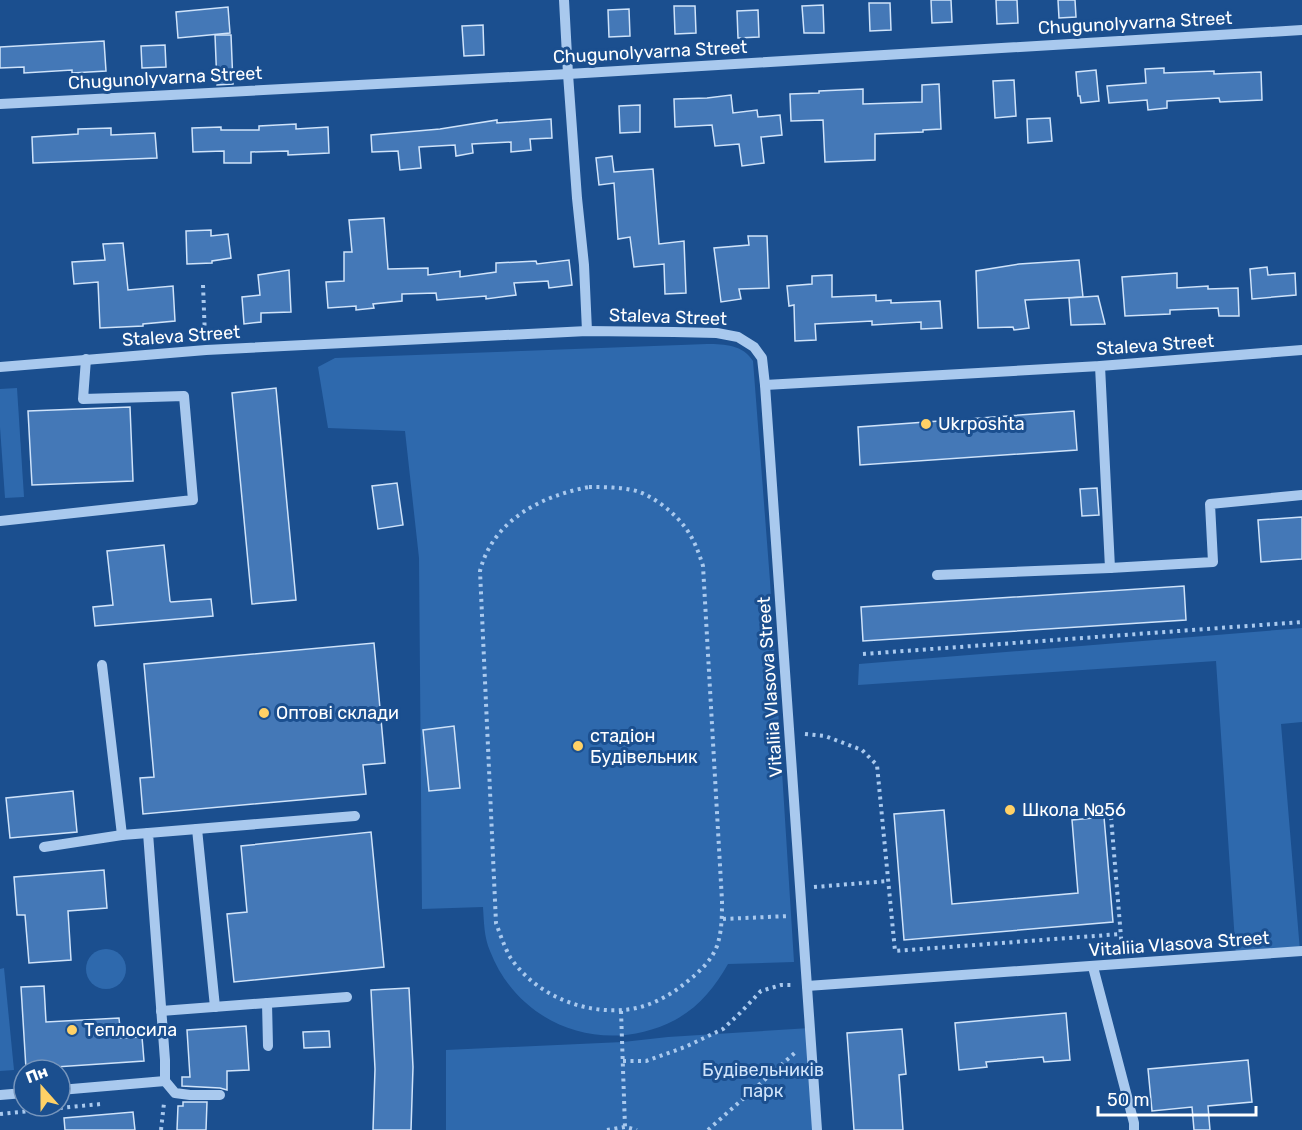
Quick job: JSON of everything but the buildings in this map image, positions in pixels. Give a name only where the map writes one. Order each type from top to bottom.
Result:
[{"type":"street","points":[[564,0],[587,331]]},
{"type":"street","name":"Chugunolyvarna Street","points":[[0,104],[568,74],[1302,30]]},
{"type":"street","name":"Staleva Street","points":[[0,367],[206,350],[587,331],[717,333],[738,337],[754,347],[762,358],[765,385],[1100,366],[1302,350]]},
{"type":"street","points":[[0,521],[193,500],[184,396],[83,399],[86,359]]},
{"type":"street","points":[[1100,366],[1110,568]]},
{"type":"street","name":"Vitaliia Vlasova Street","points":[[765,385],[817,1130]]},
{"type":"street","points":[[937,575],[1213,562],[1210,504],[1302,495]]},
{"type":"street","points":[[102,665],[122,835]]},
{"type":"street","points":[[44,847],[148,832],[355,816]]},
{"type":"street","points":[[197,829],[215,1007]]},
{"type":"street","points":[[148,832],[165,1081],[176,1093],[220,1095]]},
{"type":"street","name":"Vitaliia Vlasova Street","points":[[807,986],[1302,951]]},
{"type":"street","points":[[1093,966],[1134,1130]]},
{"type":"street","points":[[161,1011],[347,997]]},
{"type":"street","points":[[267,1003],[268,1046]]},
{"type":"street","points":[[72,1089],[165,1081]]},
{"type":"path","points":[[203,285],[206,350]]},
{"type":"path","points":[[589,487],[634,490],[656,500],[676,516],[693,538],[703,566],[723,919],[716,949],[698,973],[674,993],[621,1011],[580,1006],[549,993],[522,972],[510,957],[502,940],[496,923],[480,571],[485,553],[501,531],[536,504],[563,493],[589,487]]},
{"type":"path","points":[[863,654],[1302,622]]},
{"type":"path","points":[[789,732],[825,736],[862,750],[877,765],[895,951],[1120,934]]},
{"type":"path","points":[[1111,817],[1123,964]]},
{"type":"path","points":[[800,888],[888,881]]},
{"type":"path","points":[[723,919],[802,916]]},
{"type":"path","points":[[623,1061],[646,1060],[685,1047],[723,1029],[761,991],[781,985],[807,986]]},
{"type":"path","points":[[621,1011],[625,1127]]},
{"type":"path","points":[[708,1130],[810,1039]]},
{"type":"path","points":[[0,1114],[106,1104]]},
{"type":"path","points":[[608,1130],[625,1127],[637,1130]]},
{"type":"green space","name":"стадіон Будівельник","points":[[727,345],[739,349],[753,361],[770,581],[794,962],[728,964],[706,996],[675,1020],[648,1031],[620,1035],[593,1034],[567,1028],[543,1016],[521,999],[503,977],[490,951],[485,935],[483,907],[422,909],[419,558],[405,431],[328,428],[318,367],[335,358]]},
{"type":"green space","points":[[17,388],[24,497],[5,498],[0,389]]},
{"type":"green space","points":[[1302,628],[1302,722],[1281,724],[1300,951],[1236,957],[1216,661],[858,685],[859,664]]},
{"type":"green space","points":[[106,949],[120,955],[126,969],[120,983],[106,989],[92,983],[86,969],[92,955]]},
{"type":"green space","points":[[4,968],[13,1058],[12,1070],[0,1071],[0,969]]},
{"type":"green space","name":"Будівельників парк","points":[[810,1028],[817,1130],[446,1130],[446,1050],[623,1042]]},
{"type":"place","name":"Ukrposhta","points":[[926,424]]},
{"type":"place","name":"Оптові склади","points":[[264,713]]},
{"type":"place","name":"стадіон Будівельник","points":[[578,746]]},
{"type":"place","name":"Школа №56","points":[[1010,810]]},
{"type":"place","name":"Теплосила","points":[[72,1030]]}]
